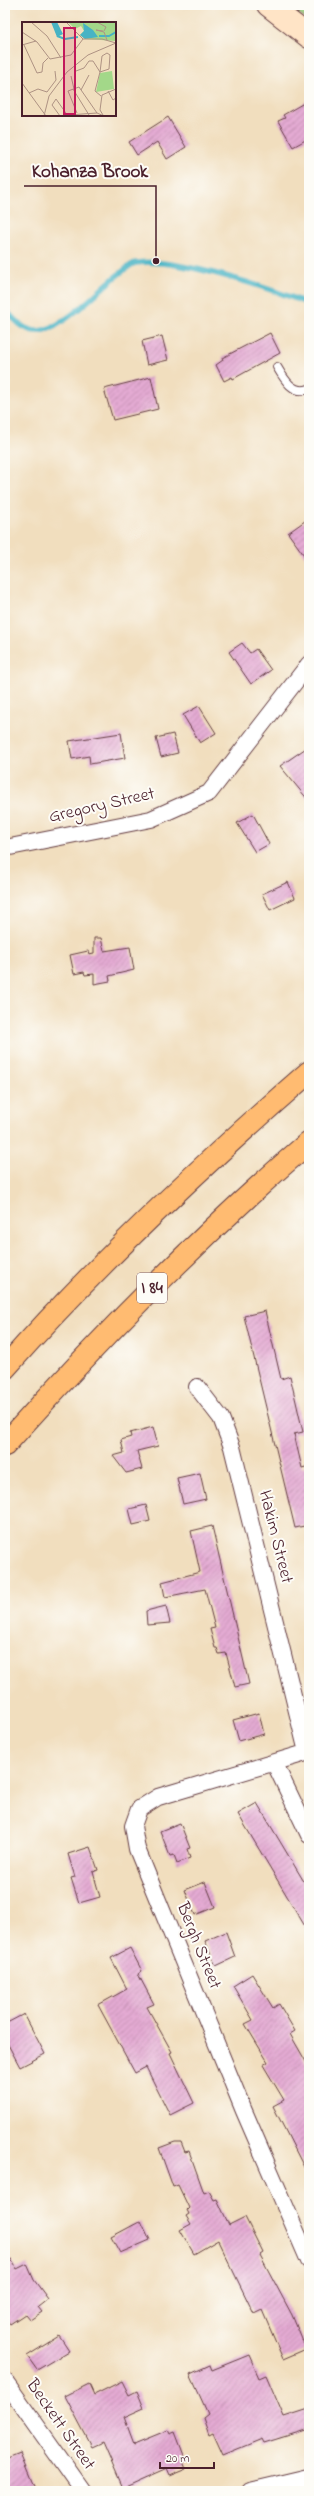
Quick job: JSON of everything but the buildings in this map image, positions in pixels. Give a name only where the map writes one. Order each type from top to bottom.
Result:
[{"type":"highway","points":[[5,1368],[99,1268],[241,1131],[309,1072]]},
{"type":"highway","name":"I 84","points":[[5,1445],[76,1366],[175,1266],[309,1142]]},
{"type":"main road","points":[[268,5],[309,37]]},
{"type":"street","name":"Gregory Street","points":[[5,848],[151,819],[209,793],[309,664]]},
{"type":"street","name":"Hakim Street","points":[[197,1387],[221,1418],[232,1447],[308,1752]]},
{"type":"street","name":"Bergh Street","points":[[308,1752],[158,1797],[139,1809],[133,1826],[137,1848],[162,1912],[244,2111],[309,2261]]},
{"type":"street","points":[[274,1762],[309,1835]]},
{"type":"street","name":"Beckett Street","points":[[5,2381],[83,2491]]},
{"type":"street","points":[[250,2491],[309,2477]]},
{"type":"lane","points":[[277,367],[285,381],[294,388],[299,391],[309,389]]},
{"type":"green space","points":[[287,5],[309,5],[309,21]]},
{"type":"waterway","points":[[5,309],[22,326],[36,331],[46,330],[68,318],[119,274],[132,265],[136,263],[153,262],[198,269],[222,275],[247,282],[309,304]]},
{"type":"place","name":"Kohanza Brook","points":[[156,261]]}]
